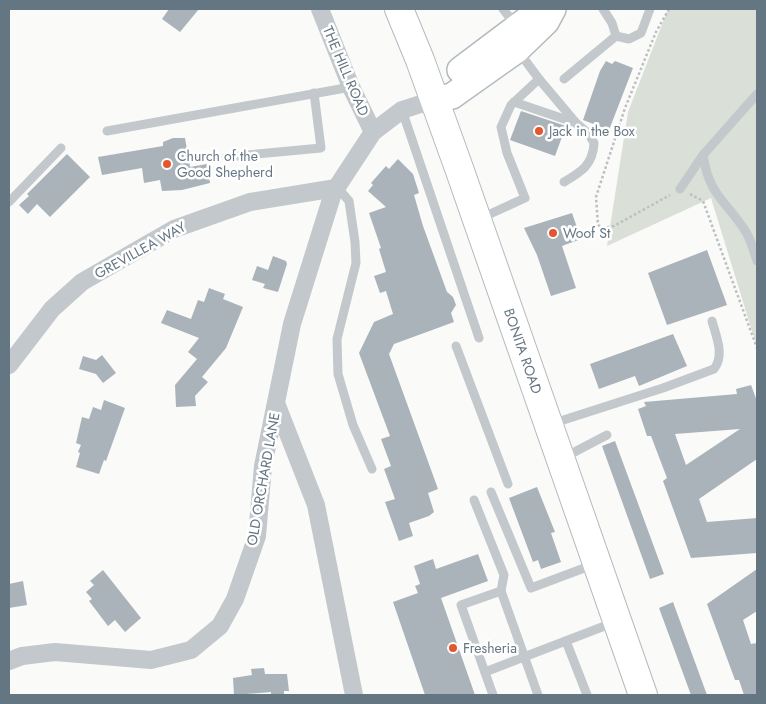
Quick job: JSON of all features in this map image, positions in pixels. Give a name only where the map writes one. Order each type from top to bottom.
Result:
[{"type":"main road","name":"BONITA ROAD","points":[[398,9],[420,60],[643,695]]},
{"type":"main road","points":[[433,100],[444,82],[512,28],[542,9]]},
{"type":"main road","points":[[512,28],[546,22],[553,9]]},
{"type":"street","name":"THE HILL ROAD","points":[[320,9],[351,87],[373,132]]},
{"type":"street","name":"OLD ORCHARD LANE","points":[[9,661],[22,656],[55,652],[151,660],[191,650],[220,626],[235,600],[257,536],[263,466],[292,324],[337,188],[373,132],[402,110],[433,100]]},
{"type":"street","name":"GREVILLEA WAY","points":[[9,365],[52,309],[82,282],[174,229],[250,202],[337,188]]},
{"type":"street","name":"OLD ORCHARD LANE","points":[[276,403],[316,505],[354,695]]},
{"type":"lane","points":[[603,9],[612,23],[616,36]]},
{"type":"lane","points":[[616,36],[628,39],[641,33],[650,9]]},
{"type":"lane","points":[[512,28],[539,79],[576,123],[589,134],[594,143],[594,154],[590,163],[582,172],[564,182]]},
{"type":"lane","points":[[564,78],[616,36]]},
{"type":"lane","points":[[477,220],[525,198],[507,153],[501,127],[514,102],[539,79]]},
{"type":"lane","points":[[107,131],[351,87]]},
{"type":"lane","points":[[226,157],[321,148],[314,94]]},
{"type":"lane","points":[[680,189],[703,155],[757,94]]},
{"type":"lane","points":[[514,102],[576,123]]},
{"type":"lane","points":[[402,110],[479,338]]},
{"type":"lane","points":[[9,202],[61,148]]},
{"type":"lane","points":[[703,155],[706,176],[716,194],[747,233],[757,261]]},
{"type":"lane","points":[[337,188],[349,201],[356,242],[356,263],[337,339],[338,374],[340,386],[372,469]]},
{"type":"lane","points":[[548,425],[663,388],[714,369],[719,363],[720,352],[712,321]]},
{"type":"lane","points":[[456,346],[508,484]]},
{"type":"lane","points":[[561,459],[607,436]]},
{"type":"lane","points":[[491,492],[531,588],[597,563]]},
{"type":"lane","points":[[474,500],[504,575],[501,591],[538,695]]},
{"type":"lane","points":[[493,695],[461,605],[501,591]]},
{"type":"lane","points":[[485,672],[617,621]]},
{"type":"lane","points":[[566,641],[587,695]]},
{"type":"path","points":[[669,9],[656,32],[625,108],[596,197],[598,225],[603,228],[614,226],[680,189],[703,201],[757,348]]},
{"type":"shaded area","points":[[668,9],[757,9],[757,347],[711,198],[607,246],[628,112]]},
{"type":"building","points":[[169,9],[199,9],[180,32],[162,19]]},
{"type":"building","points":[[606,61],[612,64],[615,61],[633,68],[609,130],[583,120],[600,71]]},
{"type":"building","name":"Jack in the Box","points":[[521,111],[566,126],[555,156],[510,140]]},
{"type":"building","points":[[173,138],[185,138],[190,167],[207,164],[210,183],[182,190],[162,191],[160,180],[144,183],[142,168],[102,175],[98,157],[163,146],[163,142]]},
{"type":"building","points":[[67,154],[90,177],[50,217],[37,204],[28,214],[19,205],[29,196],[27,194]]},
{"type":"building","points":[[398,159],[413,174],[419,193],[414,195],[423,226],[447,292],[453,297],[456,305],[451,313],[454,322],[394,344],[389,354],[438,489],[428,493],[434,512],[429,516],[409,523],[413,536],[399,541],[385,502],[395,499],[384,469],[391,466],[381,439],[390,436],[359,353],[374,322],[393,314],[386,291],[380,293],[374,276],[386,272],[379,249],[381,248],[369,213],[386,207],[368,191],[373,185],[371,183],[386,166],[389,169]]},
{"type":"building","points":[[572,213],[581,239],[562,246],[576,288],[551,296],[537,255],[524,228]]},
{"type":"building","points":[[707,250],[727,305],[667,325],[648,273]]},
{"type":"building","points":[[273,256],[286,261],[287,264],[278,292],[263,288],[265,284],[252,280],[257,266],[268,270]]},
{"type":"building","points":[[209,288],[225,294],[223,299],[243,307],[226,348],[202,377],[208,382],[195,396],[196,406],[176,407],[175,385],[197,359],[188,352],[199,338],[161,323],[167,310],[191,319],[198,300],[204,302]]},
{"type":"building","points":[[673,334],[687,366],[639,386],[635,376],[599,389],[590,364]]},
{"type":"building","points":[[102,355],[116,373],[103,383],[96,374],[79,369],[83,356],[96,360]]},
{"type":"building","points":[[751,385],[757,401],[757,459],[699,499],[707,522],[757,518],[757,553],[691,558],[663,481],[667,478],[651,436],[647,436],[638,409],[646,406],[644,402],[737,394],[736,389]],"holes":[[[740,429],[686,465],[675,434]]]},
{"type":"building","points":[[104,400],[125,408],[106,461],[104,460],[99,474],[76,467],[81,445],[76,443],[82,417],[89,419],[93,407],[101,410]]},
{"type":"building","points":[[615,441],[664,574],[650,579],[602,446]]},
{"type":"building","points":[[537,487],[555,532],[551,533],[561,562],[541,569],[538,560],[533,562],[509,498]]},
{"type":"building","points":[[478,554],[488,581],[441,598],[475,695],[425,695],[393,602],[418,593],[415,586],[420,584],[414,566],[433,559],[436,569]]},
{"type":"building","points":[[757,569],[757,611],[743,620],[751,644],[757,643],[757,695],[744,695],[739,680],[735,680],[707,604]]},
{"type":"building","points":[[103,570],[141,618],[125,632],[115,620],[108,626],[89,601],[92,599],[86,592],[94,585],[90,581]]},
{"type":"building","points":[[23,581],[27,605],[9,608],[9,584]]},
{"type":"building","points":[[673,602],[707,695],[691,695],[659,608]]},
{"type":"building","points":[[264,668],[265,674],[287,674],[289,691],[284,691],[284,695],[271,695],[271,692],[234,695],[233,678],[252,675],[251,669]]},
{"type":"place","name":"Jack in the Box","points":[[539,131]]},
{"type":"place","name":"Church of the Good Shepherd","points":[[167,164]]},
{"type":"place","name":"Woof St","points":[[553,233]]},
{"type":"place","name":"Fresheria","points":[[453,648]]}]
